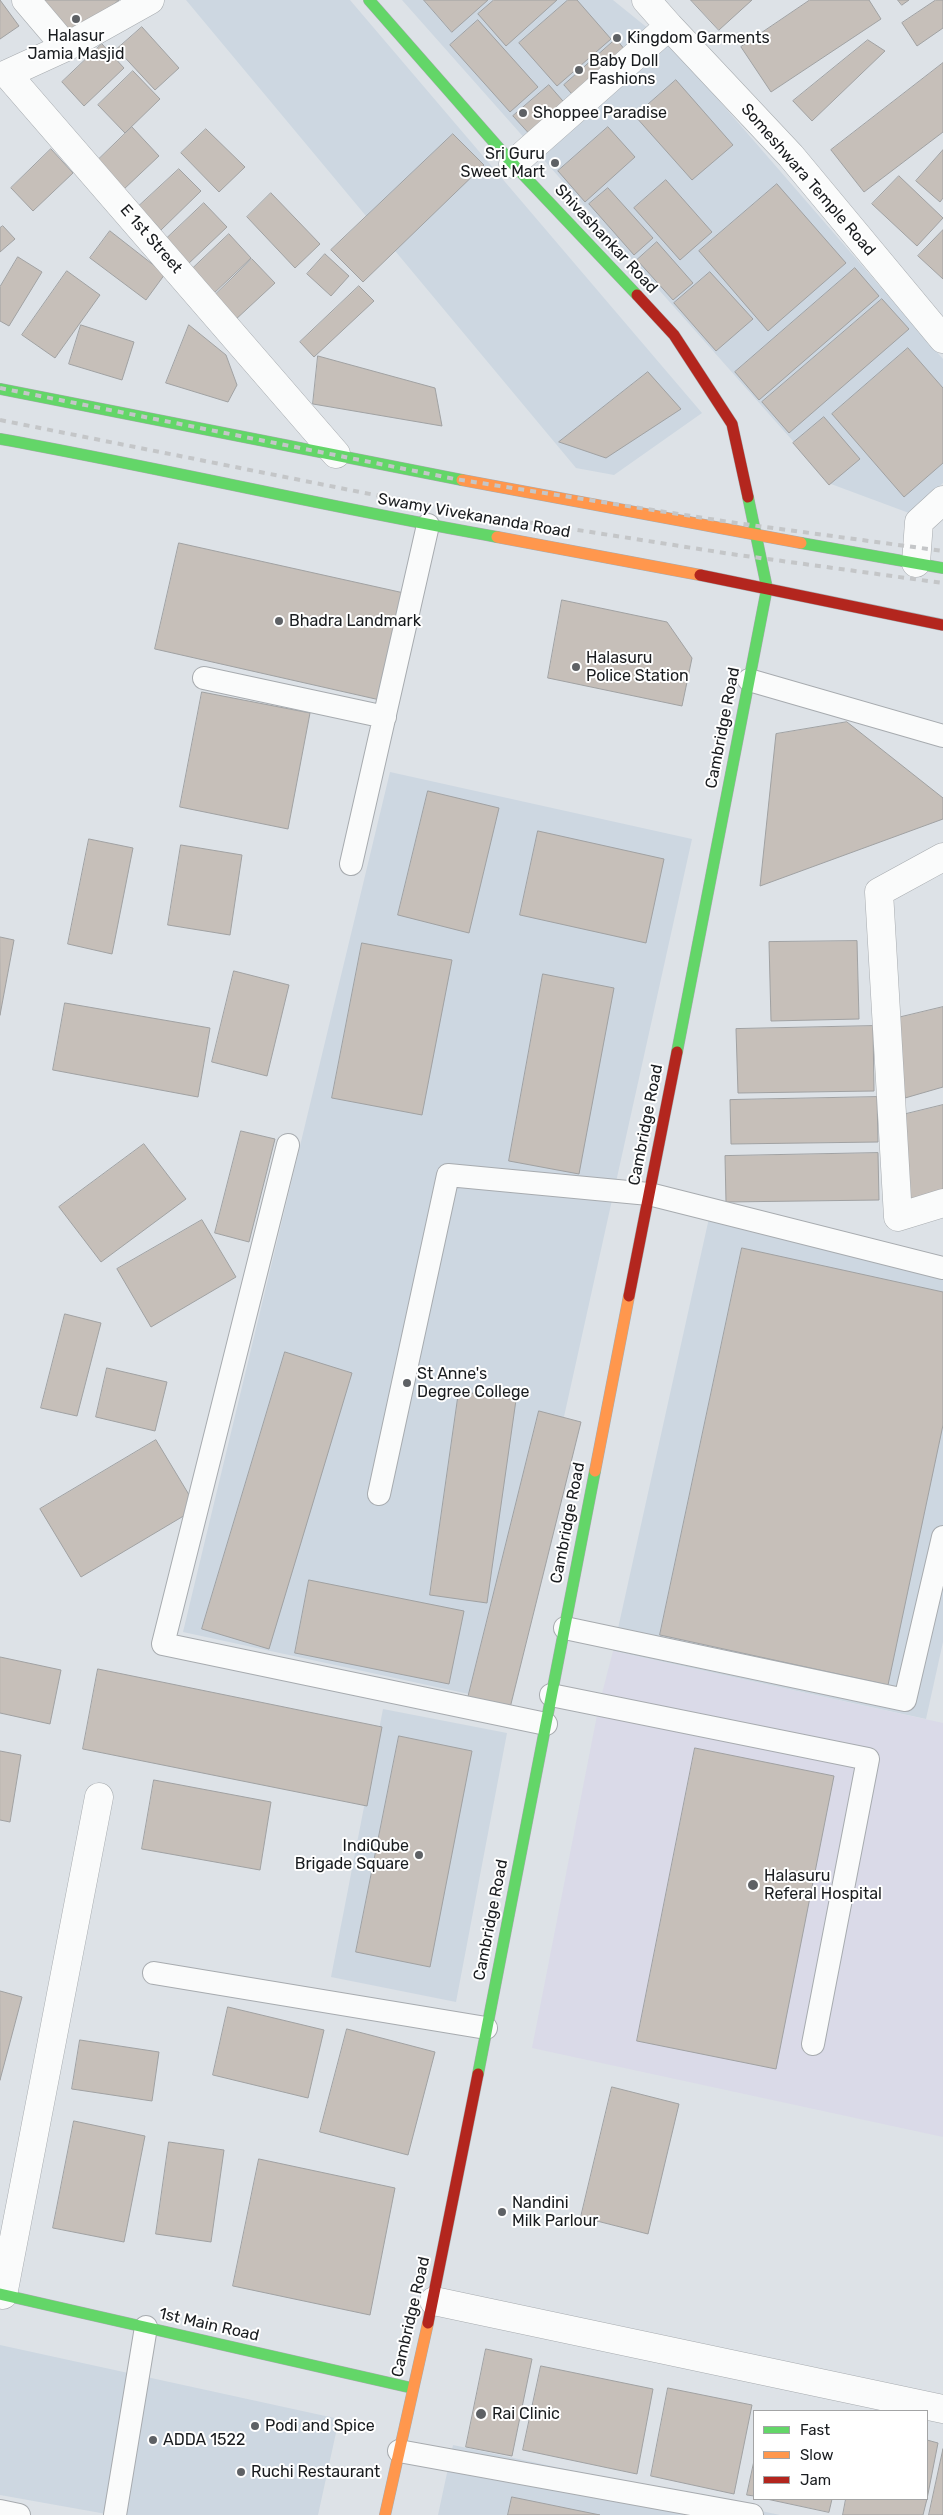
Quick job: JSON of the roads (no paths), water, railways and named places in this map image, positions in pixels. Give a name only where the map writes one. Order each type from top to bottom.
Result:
[{"type":"street","points":[[26,0],[66,47]]},
{"type":"street","name":"E 1st Street","points":[[150,0],[66,47],[4,76],[336,454]]},
{"type":"street","name":"Shivashankar Road","points":[[369,0],[514,164],[679,343],[732,424],[756,536]]},
{"type":"street","name":"Someshwara Temple Road","points":[[646,0],[791,156],[943,339]]},
{"type":"street","points":[[514,164],[669,26]]},
{"type":"street","name":"Swamy Vivekananda Road","points":[[0,389],[756,536],[943,568]]},
{"type":"street","name":"Swamy Vivekananda Road","points":[[0,439],[115,460],[428,525],[599,554],[943,625]]},
{"type":"street","points":[[916,563],[919,522],[943,500]]},
{"type":"street","name":"Cambridge Road","points":[[385,2515],[412,2388],[434,2301],[767,588],[756,536]]},
{"type":"street","points":[[943,857],[879,892],[898,1217],[943,1204]]},
{"type":"street","points":[[2,2294],[99,1797]]},
{"type":"street","name":"1st Main Road","points":[[2,2294],[412,2388]]},
{"type":"street","points":[[434,2301],[943,2409]]},
{"type":"lane","points":[[351,864],[428,525]]},
{"type":"lane","points":[[204,678],[385,717]]},
{"type":"lane","points":[[749,680],[943,736]]},
{"type":"lane","points":[[288,1145],[163,1644],[546,1724]]},
{"type":"lane","points":[[379,1494],[448,1175],[649,1194],[943,1268]]},
{"type":"lane","points":[[565,1628],[904,1700],[943,1537]]},
{"type":"lane","points":[[551,1695],[868,1758],[813,2044]]},
{"type":"lane","points":[[154,1973],[486,2028]]},
{"type":"lane","points":[[115,2515],[146,2327]]},
{"type":"lane","points":[[399,2450],[752,2515]]},
{"type":"lane","points":[[0,2511],[20,2515]]},
{"type":"railway","points":[[0,388],[455,479],[736,523],[943,551]]},
{"type":"railway","points":[[0,420],[450,510],[731,554],[943,583]]},
{"type":"place","name":"Halasur Jamia Masjid","points":[[76,19]]},
{"type":"place","name":"Kingdom Garments","points":[[617,38]]},
{"type":"place","name":"Baby Doll Fashions","points":[[579,70]]},
{"type":"place","name":"Shoppee Paradise","points":[[523,113]]},
{"type":"place","name":"Sri Guru Sweet Mart","points":[[555,163]]},
{"type":"place","name":"Bhadra Landmark","points":[[279,621]]},
{"type":"place","name":"Halasuru Police Station","points":[[576,667]]},
{"type":"place","name":"St Anne's Degree College","points":[[407,1383]]},
{"type":"place","name":"IndiQube Brigade Square","points":[[419,1855]]},
{"type":"place","name":"Halasuru Referal Hospital","points":[[753,1885]]},
{"type":"place","name":"Nandini Milk Parlour","points":[[502,2212]]},
{"type":"place","name":"Rai Clinic","points":[[481,2414]]},
{"type":"place","name":"Podi and Spice","points":[[255,2426]]},
{"type":"place","name":"ADDA 1522","points":[[153,2440]]},
{"type":"place","name":"Ruchi Restaurant","points":[[241,2472]]}]
